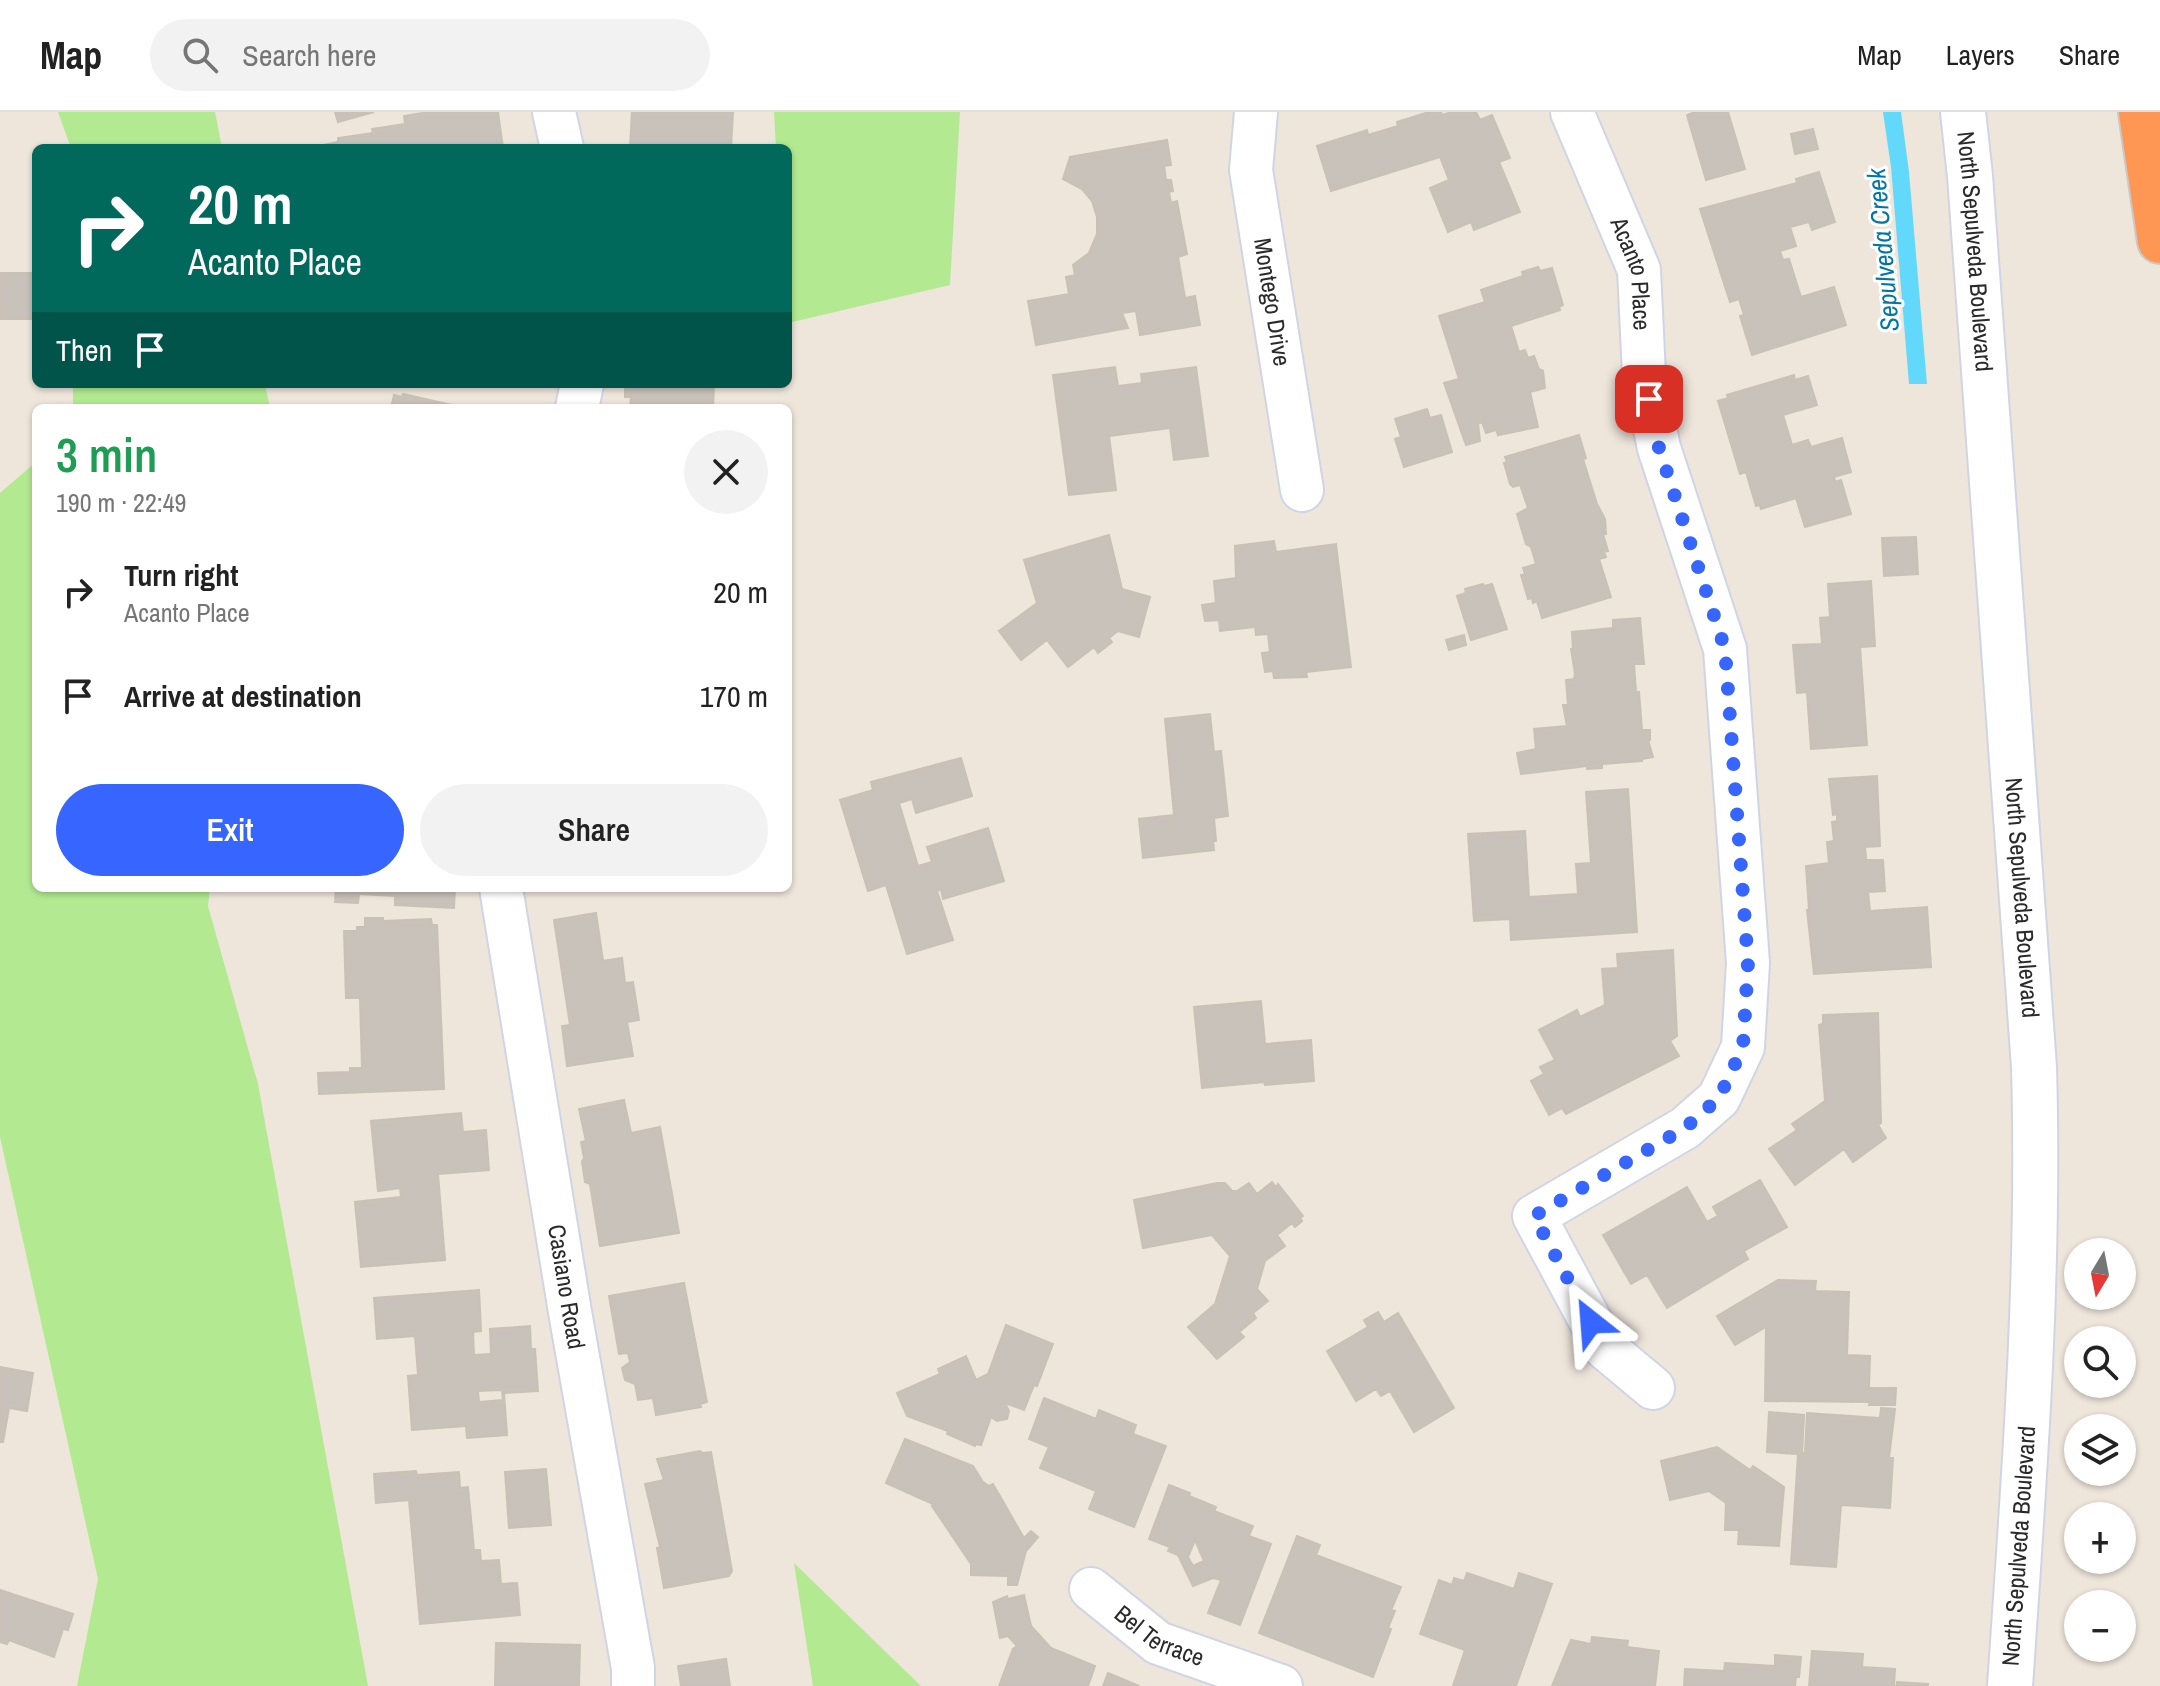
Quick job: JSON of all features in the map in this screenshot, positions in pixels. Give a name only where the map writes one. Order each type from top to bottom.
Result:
[{"type":"highway","points":[[2141,112],[2160,241]]},
{"type":"main road","name":"North Sepulveda Boulevard","points":[[1963,112],[1975,239],[2034,1067],[2037,1170],[2035,1272],[2010,1686]]},
{"type":"street","points":[[554,112],[561,144]]},
{"type":"street","name":"Montego Drive","points":[[1256,112],[1251,170],[1302,490]]},
{"type":"street","name":"Acanto Place","points":[[1572,112],[1639,270],[1644,375],[1659,448],[1725,649],[1748,963],[1743,1047],[1719,1098],[1685,1128],[1534,1216],[1605,1348],[1653,1388]]},
{"type":"street","name":"Casiano Road","points":[[502,892],[570,1312],[633,1668],[633,1686]]},
{"type":"street","name":"Bel Terrace","points":[[1091,1589],[1158,1643],[1281,1686]]},
{"type":"green space","points":[[58,112],[215,112],[221,144],[70,144]]},
{"type":"green space","points":[[774,112],[960,112],[950,285],[792,322],[792,144],[776,144]]},
{"type":"green space","points":[[73,388],[266,388],[269,404],[73,404]]},
{"type":"green space","points":[[32,465],[32,892],[210,892],[208,906],[258,1084],[368,1686],[77,1686],[98,1579],[0,1137],[0,493]]},
{"type":"green space","points":[[794,1563],[921,1686],[813,1686]]},
{"type":"water","points":[[1883,112],[1901,112],[1927,384],[1909,384],[1891,167]]},
{"type":"building","points":[[335,112],[374,112],[338,122]]},
{"type":"building","points":[[429,112],[498,112],[502,144],[328,144],[338,142],[338,138],[373,133],[372,129],[405,124],[404,116]]},
{"type":"building","points":[[632,112],[733,112],[731,144],[630,144]]},
{"type":"building","points":[[1429,112],[1441,112],[1442,115],[1476,112],[1480,120],[1492,115],[1510,158],[1499,162],[1520,212],[1474,230],[1471,222],[1448,232],[1430,188],[1449,180],[1440,157],[1331,191],[1317,146],[1367,130],[1368,135],[1398,126],[1397,122]]},
{"type":"building","points":[[1695,112],[1728,112],[1745,169],[1706,180],[1687,115]]},
{"type":"building","points":[[1813,129],[1818,149],[1795,154],[1791,134]]},
{"type":"building","points":[[1167,140],[1171,165],[1164,166],[1166,180],[1171,180],[1171,203],[1177,201],[1187,254],[1178,257],[1185,298],[1195,296],[1200,325],[1140,335],[1136,311],[1122,313],[1128,328],[1036,345],[1028,301],[1069,294],[1066,277],[1075,275],[1073,265],[1089,253],[1097,234],[1097,217],[1092,201],[1082,189],[1063,179],[1070,157]]},
{"type":"building","points":[[1819,172],[1835,222],[1812,230],[1809,222],[1790,227],[1796,246],[1780,251],[1783,260],[1789,259],[1801,297],[1834,287],[1846,325],[1752,355],[1740,316],[1744,315],[1739,299],[1730,302],[1700,209],[1797,183],[1796,179]]},
{"type":"building","points":[[1538,267],[1540,271],[1552,268],[1563,305],[1559,307],[1560,310],[1511,326],[1519,352],[1525,350],[1528,358],[1534,356],[1539,369],[1543,371],[1545,388],[1530,392],[1538,427],[1498,435],[1496,430],[1486,433],[1482,422],[1478,424],[1480,441],[1466,445],[1444,383],[1459,379],[1439,316],[1485,302],[1481,290],[1523,276],[1522,272]]},
{"type":"building","points":[[0,273],[32,273],[32,319],[0,319]]},
{"type":"building","points":[[1115,367],[1118,386],[1142,383],[1141,374],[1196,367],[1208,456],[1174,460],[1170,428],[1109,436],[1116,490],[1069,495],[1053,375]]},
{"type":"building","points":[[1794,375],[1795,380],[1808,376],[1817,405],[1783,415],[1792,445],[1808,440],[1811,447],[1842,438],[1851,472],[1834,477],[1835,482],[1841,480],[1851,514],[1805,527],[1796,498],[1761,509],[1760,505],[1756,506],[1746,472],[1740,474],[1718,401],[1728,398],[1727,395]]},
{"type":"building","points":[[625,388],[714,388],[713,404],[630,404],[631,397],[625,397]]},
{"type":"building","points":[[403,394],[447,404],[392,404],[394,395],[402,397]]},
{"type":"building","points":[[1427,409],[1430,418],[1441,415],[1452,452],[1404,467],[1395,439],[1401,437],[1395,419]]},
{"type":"building","points":[[1579,435],[1586,458],[1583,459],[1605,519],[1606,534],[1603,534],[1608,551],[1604,552],[1606,557],[1599,559],[1611,597],[1542,618],[1537,601],[1533,603],[1532,598],[1528,599],[1521,575],[1525,574],[1523,568],[1536,564],[1517,514],[1528,508],[1520,485],[1513,487],[1510,484],[1505,457]]},
{"type":"building","points":[[1109,535],[1122,589],[1150,597],[1139,637],[1118,631],[1109,638],[1112,642],[1098,653],[1094,647],[1068,667],[1047,640],[1021,660],[999,631],[1037,603],[1024,560]]},
{"type":"building","points":[[1916,537],[1918,574],[1884,576],[1882,538]]},
{"type":"building","points":[[1274,541],[1276,552],[1336,544],[1351,667],[1306,672],[1307,677],[1274,678],[1273,671],[1265,672],[1262,653],[1270,652],[1268,634],[1256,635],[1255,627],[1220,631],[1219,620],[1205,621],[1202,605],[1216,603],[1214,581],[1236,578],[1235,546]]},
{"type":"building","points":[[1871,581],[1875,646],[1860,647],[1867,745],[1811,749],[1807,692],[1797,693],[1793,645],[1822,644],[1820,618],[1830,617],[1828,584]]},
{"type":"building","points":[[1492,584],[1507,629],[1471,640],[1457,596],[1466,593],[1465,589]]},
{"type":"building","points":[[1640,618],[1644,664],[1634,664],[1636,692],[1639,692],[1642,730],[1650,730],[1648,740],[1653,757],[1642,761],[1602,764],[1602,768],[1587,769],[1587,766],[1521,774],[1517,753],[1536,749],[1534,729],[1567,726],[1563,705],[1568,705],[1566,680],[1574,679],[1575,674],[1572,632],[1613,628],[1613,620]]},
{"type":"building","points":[[1464,635],[1466,645],[1449,650],[1446,640]]},
{"type":"building","points":[[1210,714],[1214,752],[1221,751],[1228,816],[1214,818],[1214,850],[1143,858],[1139,819],[1174,815],[1165,719]]},
{"type":"building","points":[[961,758],[972,796],[916,813],[912,799],[899,803],[918,866],[932,862],[927,847],[988,828],[1004,881],[943,899],[941,889],[937,891],[953,940],[907,954],[886,885],[868,891],[840,800],[873,790],[871,782]]},
{"type":"building","points":[[1877,776],[1880,846],[1865,847],[1866,860],[1883,860],[1885,891],[1868,892],[1870,911],[1927,907],[1931,967],[1814,974],[1806,866],[1829,863],[1827,842],[1834,841],[1832,822],[1837,821],[1837,814],[1833,815],[1829,779]]},
{"type":"building","points":[[1628,789],[1637,932],[1511,940],[1510,919],[1474,921],[1468,834],[1525,831],[1529,897],[1578,894],[1576,864],[1591,863],[1586,792]]},
{"type":"building","points":[[336,892],[455,892],[454,908],[395,905],[395,896],[359,894],[358,903],[335,902]]},
{"type":"building","points":[[596,913],[603,961],[622,958],[625,983],[633,982],[639,1020],[627,1022],[633,1056],[567,1066],[562,1026],[570,1025],[554,920]]},
{"type":"building","points":[[365,918],[383,918],[383,921],[431,919],[432,925],[437,925],[444,1089],[319,1094],[318,1073],[350,1072],[350,1068],[362,1068],[360,998],[346,998],[344,931],[357,931],[357,927],[365,927]]},
{"type":"building","points":[[1673,950],[1677,1036],[1670,1041],[1679,1056],[1566,1114],[1562,1108],[1549,1115],[1531,1081],[1544,1074],[1540,1067],[1555,1060],[1539,1030],[1577,1010],[1580,1017],[1605,1005],[1602,969],[1618,968],[1617,954]]},
{"type":"building","points":[[1261,1001],[1265,1044],[1311,1040],[1314,1081],[1202,1088],[1194,1007]]},
{"type":"building","points":[[1878,1013],[1881,1123],[1878,1125],[1886,1138],[1853,1162],[1844,1149],[1795,1185],[1769,1149],[1797,1130],[1792,1124],[1825,1101],[1819,1025],[1823,1024],[1823,1015]]},
{"type":"building","points":[[624,1100],[631,1133],[660,1127],[679,1233],[600,1246],[590,1184],[585,1182],[581,1142],[586,1141],[579,1109]]},
{"type":"building","points":[[461,1113],[463,1132],[486,1130],[489,1170],[438,1174],[445,1260],[361,1267],[355,1202],[401,1197],[400,1188],[378,1191],[371,1121]]},
{"type":"building","points":[[1760,1180],[1787,1227],[1744,1251],[1748,1259],[1667,1308],[1647,1275],[1631,1284],[1603,1235],[1687,1187],[1707,1222],[1718,1216],[1713,1207]]},
{"type":"building","points":[[1272,1182],[1276,1187],[1278,1184],[1303,1216],[1300,1218],[1302,1221],[1295,1227],[1292,1223],[1277,1235],[1285,1246],[1265,1261],[1257,1289],[1268,1301],[1253,1313],[1256,1318],[1239,1332],[1244,1337],[1217,1359],[1188,1327],[1215,1304],[1230,1256],[1212,1235],[1143,1248],[1134,1200],[1217,1183],[1225,1183],[1232,1191],[1237,1191],[1249,1183],[1257,1194]]},
{"type":"building","points":[[1778,1280],[1816,1281],[1815,1291],[1849,1292],[1847,1355],[1870,1356],[1869,1388],[1896,1388],[1895,1405],[1765,1401],[1766,1327],[1735,1345],[1717,1316]]},
{"type":"building","points":[[684,1283],[707,1402],[700,1404],[701,1407],[656,1415],[653,1398],[638,1400],[635,1384],[625,1380],[622,1368],[630,1362],[628,1353],[619,1354],[609,1296]]},
{"type":"building","points":[[479,1290],[481,1331],[473,1332],[474,1355],[491,1354],[490,1329],[530,1326],[538,1391],[504,1393],[507,1435],[467,1438],[466,1426],[412,1430],[408,1376],[418,1375],[415,1336],[377,1339],[374,1298]],"holes":[[[502,1390],[503,1400],[479,1402],[478,1391]]]},
{"type":"building","points":[[1378,1312],[1384,1322],[1398,1313],[1454,1408],[1414,1432],[1390,1391],[1381,1396],[1376,1389],[1356,1401],[1327,1351],[1368,1327],[1364,1320]]},
{"type":"building","points":[[1006,1325],[1053,1344],[1024,1410],[1005,1403],[1009,1411],[1007,1419],[997,1421],[991,1417],[981,1445],[975,1446],[947,1434],[948,1431],[907,1416],[897,1393],[940,1374],[938,1369],[966,1356],[976,1380],[988,1374]]},
{"type":"building","points":[[0,1367],[33,1373],[27,1411],[9,1408],[3,1442],[0,1442]]},
{"type":"building","points":[[1044,1398],[1096,1419],[1099,1410],[1136,1425],[1133,1434],[1166,1446],[1134,1527],[1089,1509],[1096,1491],[1040,1468],[1049,1447],[1029,1439]]},
{"type":"building","points":[[1881,1408],[1895,1409],[1889,1458],[1893,1458],[1890,1508],[1841,1505],[1836,1567],[1791,1564],[1798,1454],[1767,1452],[1769,1412],[1804,1415],[1802,1453],[1805,1453],[1807,1413],[1880,1418]]},
{"type":"building","points":[[905,1439],[973,1466],[983,1482],[989,1486],[993,1484],[1024,1538],[1031,1531],[1038,1537],[1026,1551],[1017,1585],[1008,1585],[1008,1576],[971,1575],[971,1564],[933,1504],[886,1483]]},
{"type":"building","points":[[1717,1447],[1750,1470],[1753,1466],[1784,1487],[1779,1546],[1738,1544],[1739,1530],[1725,1530],[1726,1503],[1709,1491],[1670,1500],[1661,1461]]},
{"type":"building","points":[[700,1451],[711,1452],[732,1571],[729,1576],[664,1588],[657,1548],[660,1547],[645,1484],[664,1480],[657,1459]]},
{"type":"building","points":[[546,1469],[551,1525],[509,1528],[505,1472]]},
{"type":"building","points":[[416,1471],[417,1475],[459,1472],[460,1488],[468,1487],[474,1550],[480,1550],[481,1561],[499,1560],[501,1584],[517,1583],[520,1615],[420,1624],[409,1500],[376,1503],[374,1474]]},
{"type":"building","points":[[1169,1485],[1216,1507],[1214,1511],[1253,1526],[1249,1536],[1271,1544],[1240,1625],[1208,1613],[1221,1580],[1213,1578],[1193,1586],[1178,1555],[1168,1551],[1170,1547],[1149,1539]],"holes":[[[1195,1540],[1204,1561],[1193,1566],[1188,1557]]]},
{"type":"building","points":[[1297,1536],[1320,1545],[1316,1555],[1401,1587],[1391,1610],[1395,1611],[1388,1628],[1391,1629],[1373,1677],[1259,1633]]},
{"type":"building","points":[[1467,1573],[1514,1589],[1519,1573],[1552,1584],[1516,1686],[1453,1686],[1465,1650],[1420,1634],[1439,1580],[1452,1585],[1454,1578],[1464,1581]]},
{"type":"building","points":[[0,1590],[73,1614],[68,1630],[63,1629],[54,1657],[9,1640],[7,1644],[0,1642]]},
{"type":"building","points":[[1024,1595],[1031,1626],[1051,1648],[1095,1666],[1088,1686],[999,1686],[1013,1649],[1017,1646],[1008,1636],[1000,1638],[993,1602],[1007,1596],[1008,1599]]},
{"type":"building","points":[[1592,1637],[1628,1641],[1627,1647],[1659,1651],[1655,1686],[1552,1686],[1571,1640],[1591,1644]]},
{"type":"building","points":[[496,1643],[580,1645],[579,1686],[495,1686]]},
{"type":"building","points":[[1812,1651],[1863,1654],[1862,1667],[1895,1669],[1894,1686],[1809,1686]]},
{"type":"building","points":[[1775,1655],[1801,1657],[1795,1686],[1684,1686],[1685,1669],[1724,1671],[1725,1663],[1775,1666]]},
{"type":"building","points":[[726,1659],[730,1686],[681,1686],[678,1666]]},
{"type":"building","points":[[1108,1673],[1139,1686],[1103,1686]]},
{"type":"building","points":[[1897,1682],[1928,1684],[1928,1686],[1897,1686]]},
{"type":"route","points":[[1591,1322],[1534,1216],[1685,1128],[1719,1098],[1743,1047],[1748,963],[1725,649],[1659,448],[1649,399]]},
{"type":"water label","name":"Sepulveda Creek","points":[[1883,250]]}]
